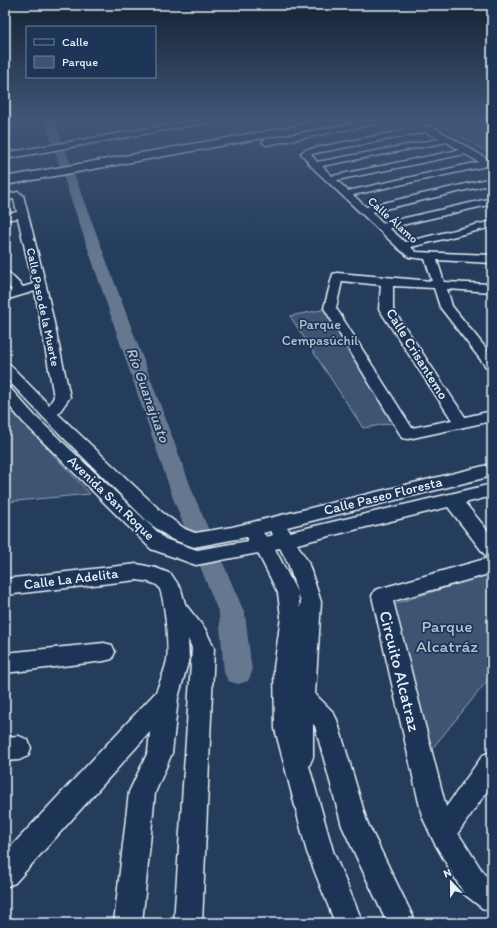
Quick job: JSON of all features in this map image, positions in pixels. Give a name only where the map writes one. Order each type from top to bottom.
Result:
[{"type":"highway","points":[[76,165],[85,163]]},
{"type":"highway","points":[[5,173],[86,163]]},
{"type":"highway","points":[[5,181],[60,167]]},
{"type":"street","points":[[315,165],[324,163]]},
{"type":"street","points":[[330,179],[406,163]]},
{"type":"street","points":[[346,194],[490,164]]},
{"type":"street","name":"Calle Álamo","points":[[315,165],[413,255],[430,256]]},
{"type":"street","points":[[364,211],[492,181]]},
{"type":"street","name":"Calle Paso de la Muerte","points":[[11,196],[22,214],[40,286],[62,397],[50,416]]},
{"type":"street","points":[[381,227],[492,201]]},
{"type":"street","points":[[5,217],[22,214]]},
{"type":"street","points":[[402,246],[492,224]]},
{"type":"street","points":[[462,257],[492,250]]},
{"type":"street","points":[[492,259],[430,256],[438,286],[446,307],[492,365]]},
{"type":"street","points":[[5,276],[20,291]]},
{"type":"street","points":[[491,290],[337,277],[330,308],[408,434],[492,416]]},
{"type":"street","name":"Calle Crisantemo","points":[[387,282],[386,309],[461,422]]},
{"type":"street","points":[[5,296],[40,286]]},
{"type":"street","name":"Avenida San Roque","points":[[5,368],[50,416],[156,518],[195,549]]},
{"type":"street","name":"Avenida San Roque","points":[[5,391],[29,419],[158,544],[195,549],[237,542],[280,531]]},
{"type":"street","name":"Calle Paseo Floresta","points":[[280,531],[492,470]]},
{"type":"street","name":"Calle Paseo Floresta","points":[[280,531],[453,500],[492,490]]},
{"type":"street","points":[[453,500],[492,550]]},
{"type":"street","points":[[237,542],[263,545],[280,531],[298,562],[311,602],[287,729],[320,852],[349,923]]},
{"type":"street","points":[[237,542],[277,570]]},
{"type":"street","points":[[263,545],[288,593],[291,617],[285,668],[295,690],[325,720],[355,826],[402,923]]},
{"type":"street","name":"Circuito Alcatraz","points":[[492,565],[382,596],[435,816],[443,833],[474,884],[492,898]]},
{"type":"street","name":"Calle La Adelita","points":[[5,587],[136,572],[156,576],[164,580],[171,589],[175,607]]},
{"type":"street","points":[[128,923],[142,792],[160,753],[166,698],[178,659],[175,607]]},
{"type":"street","points":[[175,607],[197,635],[203,648],[188,923]]},
{"type":"street","points":[[5,663],[104,652]]},
{"type":"street","points":[[5,873],[166,698]]},
{"type":"street","points":[[443,833],[492,763]]},
{"type":"green space","name":"Parque Cempasúchil","points":[[326,309],[393,423],[363,428],[290,316]]},
{"type":"green space","points":[[5,403],[90,494],[5,502]]},
{"type":"green space","name":"Parque Alcatráz","points":[[492,573],[492,675],[431,750],[394,604]]},
{"type":"waterway","name":"Río Guanajuato","points":[[64,163],[184,498],[232,614],[238,672]]}]
